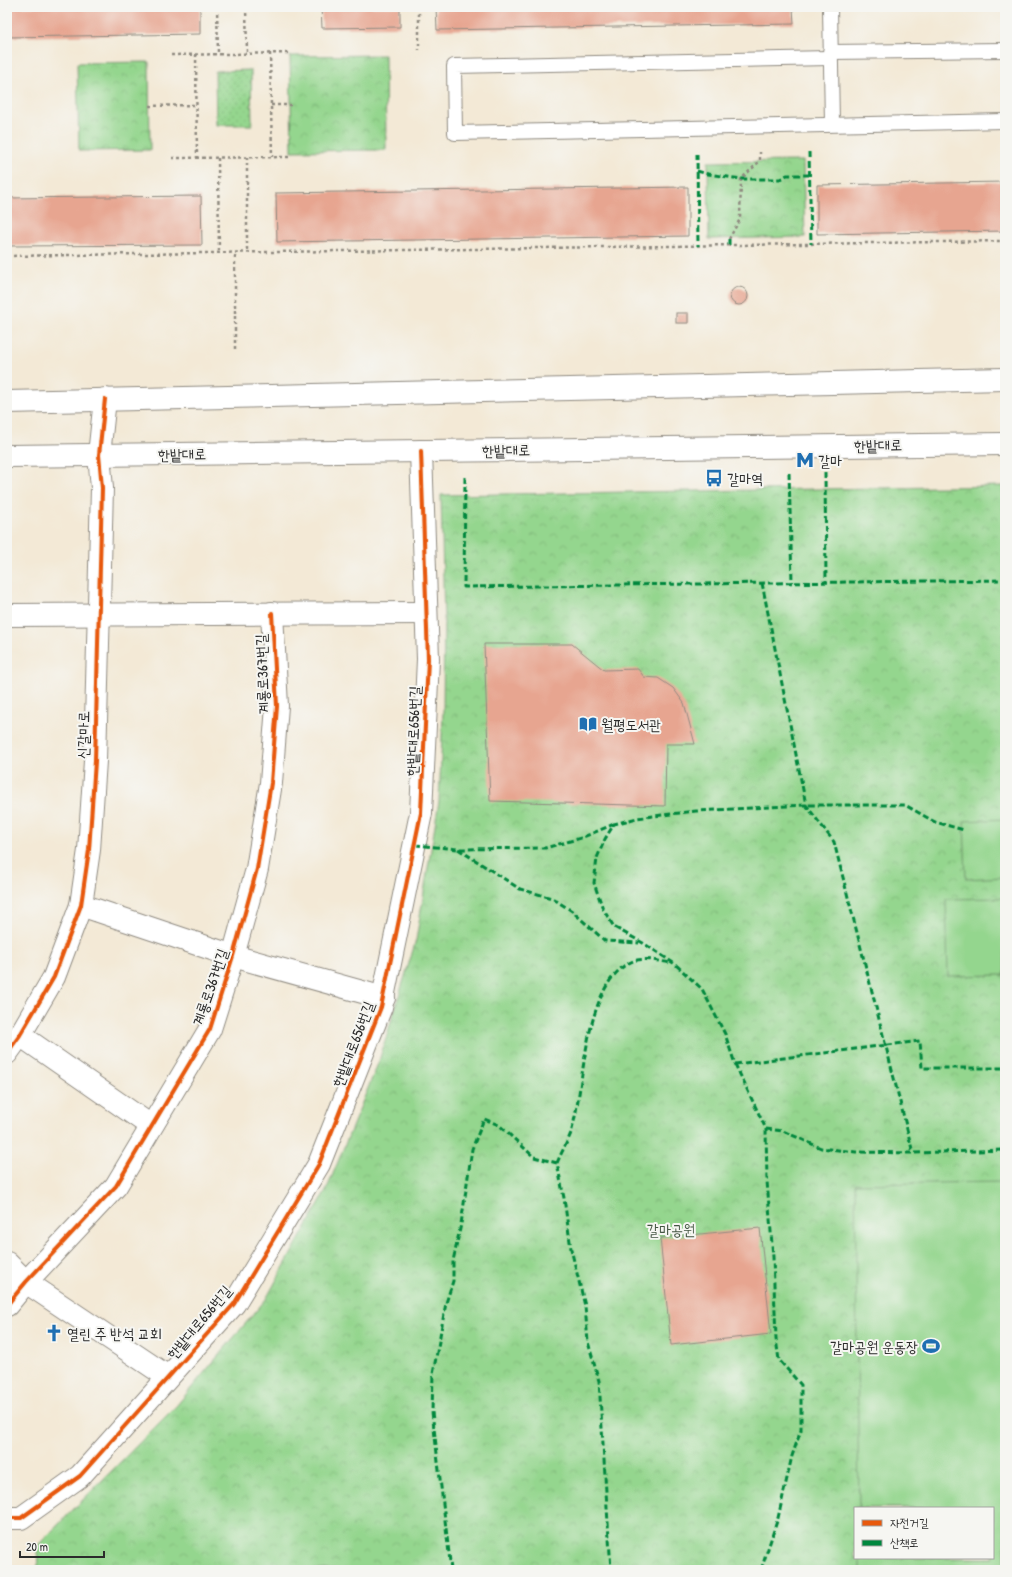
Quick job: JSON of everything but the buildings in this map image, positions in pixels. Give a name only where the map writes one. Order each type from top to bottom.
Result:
[{"type":"street","points":[[7,402],[1005,378]]},
{"type":"street","name":"신갈마로","points":[[12,1042],[54,977],[81,905],[89,850],[95,761],[97,615],[102,488],[99,455],[105,400]]},
{"type":"street","name":"한밭대로","points":[[7,456],[1005,444]]},
{"type":"street","name":"한밭대로656번길","points":[[7,1518],[21,1518],[80,1476],[234,1304],[319,1164],[382,1007],[421,813],[428,659],[421,451]]},
{"type":"street","name":"계룡로367번길","points":[[7,1305],[26,1282],[116,1186],[210,1028],[233,956],[257,869],[271,782],[277,706],[272,613]]},
{"type":"street","points":[[7,615],[426,613]]},
{"type":"street","points":[[81,905],[233,956],[384,998]]},
{"type":"street","points":[[12,1042],[151,1126]]},
{"type":"street","points":[[7,1263],[26,1282],[168,1377]]},
{"type":"lane","points":[[830,7],[832,124]]},
{"type":"lane","points":[[1005,50],[454,66],[455,132],[1005,121]]},
{"type":"path","points":[[217,7],[218,54]]},
{"type":"path","points":[[246,7],[247,53]]},
{"type":"path","points":[[419,7],[419,50]]},
{"type":"path","points":[[270,53],[272,157]]},
{"type":"path","points":[[171,55],[290,53]]},
{"type":"path","points":[[196,54],[197,158]]},
{"type":"path","points":[[149,106],[196,105]]},
{"type":"path","points":[[271,105],[291,105]]},
{"type":"path","points":[[729,239],[740,219],[740,179],[760,161],[760,152]]},
{"type":"path","points":[[247,157],[248,253]]},
{"type":"path","points":[[172,158],[292,157]]},
{"type":"path","points":[[218,158],[219,254]]},
{"type":"path","points":[[7,256],[1005,241]]},
{"type":"path","points":[[235,253],[235,349]]},
{"type":"green space","points":[[385,55],[386,150],[292,151],[290,56]]},
{"type":"green space","points":[[149,62],[150,150],[79,151],[77,63]]},
{"type":"green space","points":[[251,70],[252,125],[216,125],[215,71]]},
{"type":"green space","points":[[803,161],[805,237],[709,239],[708,162]]},
{"type":"green space","name":"갈마공원","points":[[1005,486],[1005,1570],[38,1570],[37,1546],[177,1405],[266,1299],[326,1191],[379,1061],[416,940],[439,801],[443,713],[444,621],[441,495]]},
{"type":"green space","points":[[1005,819],[1005,877],[966,879],[964,821]]},
{"type":"green space","points":[[1005,898],[1005,975],[948,976],[946,899]]},
{"type":"green space","name":"갈마공원 운동장","points":[[1005,1182],[1005,1570],[860,1570],[860,1559],[994,1559],[994,1507],[859,1507],[855,1184]]},
{"type":"marked path","points":[[809,152],[811,244]]},
{"type":"marked path","points":[[697,154],[698,246]]},
{"type":"marked path","points":[[697,171],[741,179],[780,179],[787,175],[809,175]]},
{"type":"marked path","points":[[729,239],[729,245]]},
{"type":"marked path","points":[[825,472],[826,582]]},
{"type":"marked path","points":[[789,473],[792,582]]},
{"type":"marked path","points":[[465,477],[464,587],[1005,580]]},
{"type":"marked path","points":[[762,583],[806,805],[834,842],[913,1153]]},
{"type":"marked path","points":[[761,1570],[778,1518],[792,1456],[801,1430],[801,1385],[779,1360],[776,1339],[773,1257],[767,1181],[766,1129],[735,1064],[725,1034],[702,989],[675,964],[643,943],[614,927],[603,909],[594,883],[597,858],[605,839],[614,824],[637,818],[696,811],[806,805],[905,805],[935,822],[964,830]]},
{"type":"marked path","points":[[415,845],[458,849],[545,848],[581,838],[614,824]]},
{"type":"marked path","points":[[458,849],[520,889],[552,898],[572,911],[605,941],[639,943]]},
{"type":"marked path","points":[[557,1163],[571,1133],[576,1114],[588,1040],[594,1016],[602,994],[614,976],[629,963],[639,960],[671,963]]},
{"type":"marked path","points":[[735,1064],[920,1041],[922,1068],[1005,1068]]},
{"type":"marked path","points":[[451,1570],[432,1412],[433,1374],[446,1303],[453,1281],[453,1261],[461,1224],[472,1149],[484,1119],[499,1125],[534,1157],[557,1163],[564,1198],[571,1249],[585,1306],[588,1342],[599,1381],[611,1570]]},
{"type":"marked path","points":[[766,1129],[783,1131],[821,1148],[856,1152],[913,1153],[1005,1150]]},
{"type":"cycle path","points":[[7,1053],[20,1035],[54,977],[81,905],[89,850],[95,761],[102,488],[99,455],[105,399]]},
{"type":"cycle path","points":[[7,1518],[21,1518],[80,1476],[234,1304],[319,1164],[381,1007],[421,813],[428,659],[421,451]]},
{"type":"cycle path","points":[[7,1305],[26,1282],[116,1186],[210,1029],[233,956],[257,869],[271,783],[277,706],[272,613]]},
{"type":"place","name":"갈마","points":[[805,460]]},
{"type":"place","name":"갈마역","points":[[714,478]]},
{"type":"place","name":"월평도서관","points":[[588,724]]},
{"type":"place","name":"열린 주 반석 교회","points":[[54,1333]]},
{"type":"place","name":"갈마공원 운동장","points":[[931,1346]]}]
